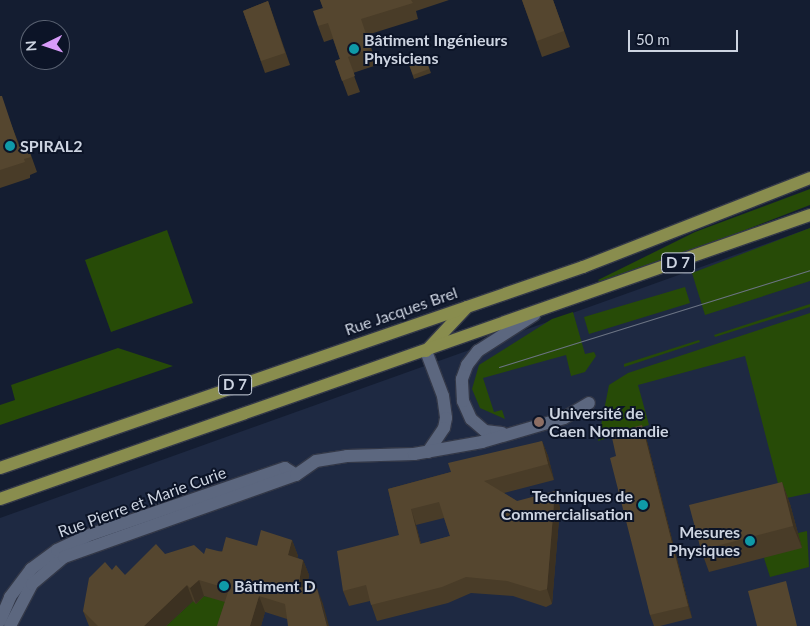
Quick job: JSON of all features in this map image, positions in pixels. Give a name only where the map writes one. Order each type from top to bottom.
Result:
[{"type":"main road","name":"Rue Jacques Brel","points":[[0,468],[470,304],[583,267],[810,178]]},
{"type":"main road","name":"D 7","points":[[0,499],[538,312],[810,215]]},
{"type":"main road","points":[[426,351],[470,304]]},
{"type":"street","points":[[506,433],[485,430],[471,418],[463,401],[462,378],[467,364],[478,351],[538,312]]},
{"type":"street","points":[[426,351],[443,396],[446,418],[444,428],[428,452]]},
{"type":"street","points":[[428,452],[482,442],[506,433],[564,418],[590,403]]},
{"type":"street","name":"Rue Pierre et Marie Curie","points":[[10,626],[32,584],[64,557],[296,475],[306,465],[347,456],[428,452]]},
{"type":"street","name":"Rue Pierre et Marie Curie","points":[[0,621],[10,597],[31,569],[58,550],[92,534],[284,468],[296,475]]},
{"type":"shaded area","name":"Université de Caen Normandie","points":[[810,228],[810,626],[0,626],[0,518]]},
{"type":"green space","points":[[810,189],[810,205],[665,261],[600,282],[598,280],[695,232]]},
{"type":"green space","points":[[810,228],[810,281],[705,315],[692,273]]},
{"type":"green space","points":[[167,230],[193,303],[111,332],[85,260]]},
{"type":"green space","points":[[685,287],[690,303],[589,334],[584,317]]},
{"type":"green space","points":[[810,304],[810,307],[715,337],[714,335]]},
{"type":"green space","points":[[573,312],[585,354],[594,352],[596,356],[585,372],[571,376],[566,355],[483,378],[494,412],[502,410],[505,419],[480,408],[472,389],[479,365],[552,319]]},
{"type":"green space","points":[[810,313],[810,493],[782,499],[745,356],[638,385],[649,425],[598,441],[609,385],[628,373]]},
{"type":"green space","points":[[699,340],[700,342],[624,367],[624,364]]},
{"type":"green space","points":[[118,348],[173,366],[0,425],[0,405],[15,400],[11,385]]},
{"type":"green space","points":[[807,531],[809,567],[770,577],[764,558],[798,533]]},
{"type":"green space","points":[[204,596],[246,604],[228,626],[166,626],[193,601]]},
{"type":"building","name":"Bâtiment Ingénieurs Physiciens","points":[[320,0],[411,0],[413,3],[361,19],[371,49],[348,57],[355,76],[342,81],[335,61],[340,59],[328,23],[318,26],[313,11],[323,8]]},
{"type":"building","name":"Bâtiment Ingénieurs Physiciens","points":[[522,0],[553,0],[564,31],[537,41]]},
{"type":"building","points":[[268,1],[285,53],[261,61],[243,11]]},
{"type":"building","points":[[424,54],[429,69],[413,75],[407,59]]},
{"type":"building","name":"SPIRAL2","points":[[0,96],[2,96],[19,147],[27,144],[31,157],[24,159],[25,162],[0,170]]},
{"type":"building","points":[[642,425],[688,606],[650,615],[610,458],[616,456],[611,433]]},
{"type":"building","points":[[542,441],[548,464],[484,481],[517,501],[555,491],[547,589],[540,591],[507,581],[466,577],[442,587],[371,605],[366,585],[343,591],[337,551],[399,535],[388,489],[451,472],[448,463]],"holes":[[[439,502],[450,536],[420,544],[411,509]]]},
{"type":"building","points":[[782,482],[793,526],[701,550],[689,505]]},
{"type":"building","points":[[261,530],[292,540],[288,555],[303,560],[298,588],[313,585],[317,588],[327,626],[288,626],[285,604],[259,596],[250,626],[217,626],[229,589],[199,580],[190,588],[187,585],[144,626],[98,626],[83,611],[89,578],[105,562],[112,570],[116,565],[125,575],[156,544],[165,554],[194,545],[204,554],[206,548],[222,552],[226,537],[257,546]]},
{"type":"building","name":"Mesures Physiques","points":[[786,581],[797,626],[757,626],[748,591]]},
{"type":"tram line","points":[[499,367],[810,270]]},
{"type":"place","name":"Bâtiment Ingénieurs Physiciens","points":[[354,49]]},
{"type":"place","name":"SPIRAL2","points":[[10,146]]},
{"type":"place","name":"Université de Caen Normandie","points":[[539,422]]},
{"type":"place","name":"Techniques de Commercialisation","points":[[643,505]]},
{"type":"place","name":"Mesures Physiques","points":[[750,541]]},
{"type":"place","name":"Bâtiment D","points":[[224,586]]}]
